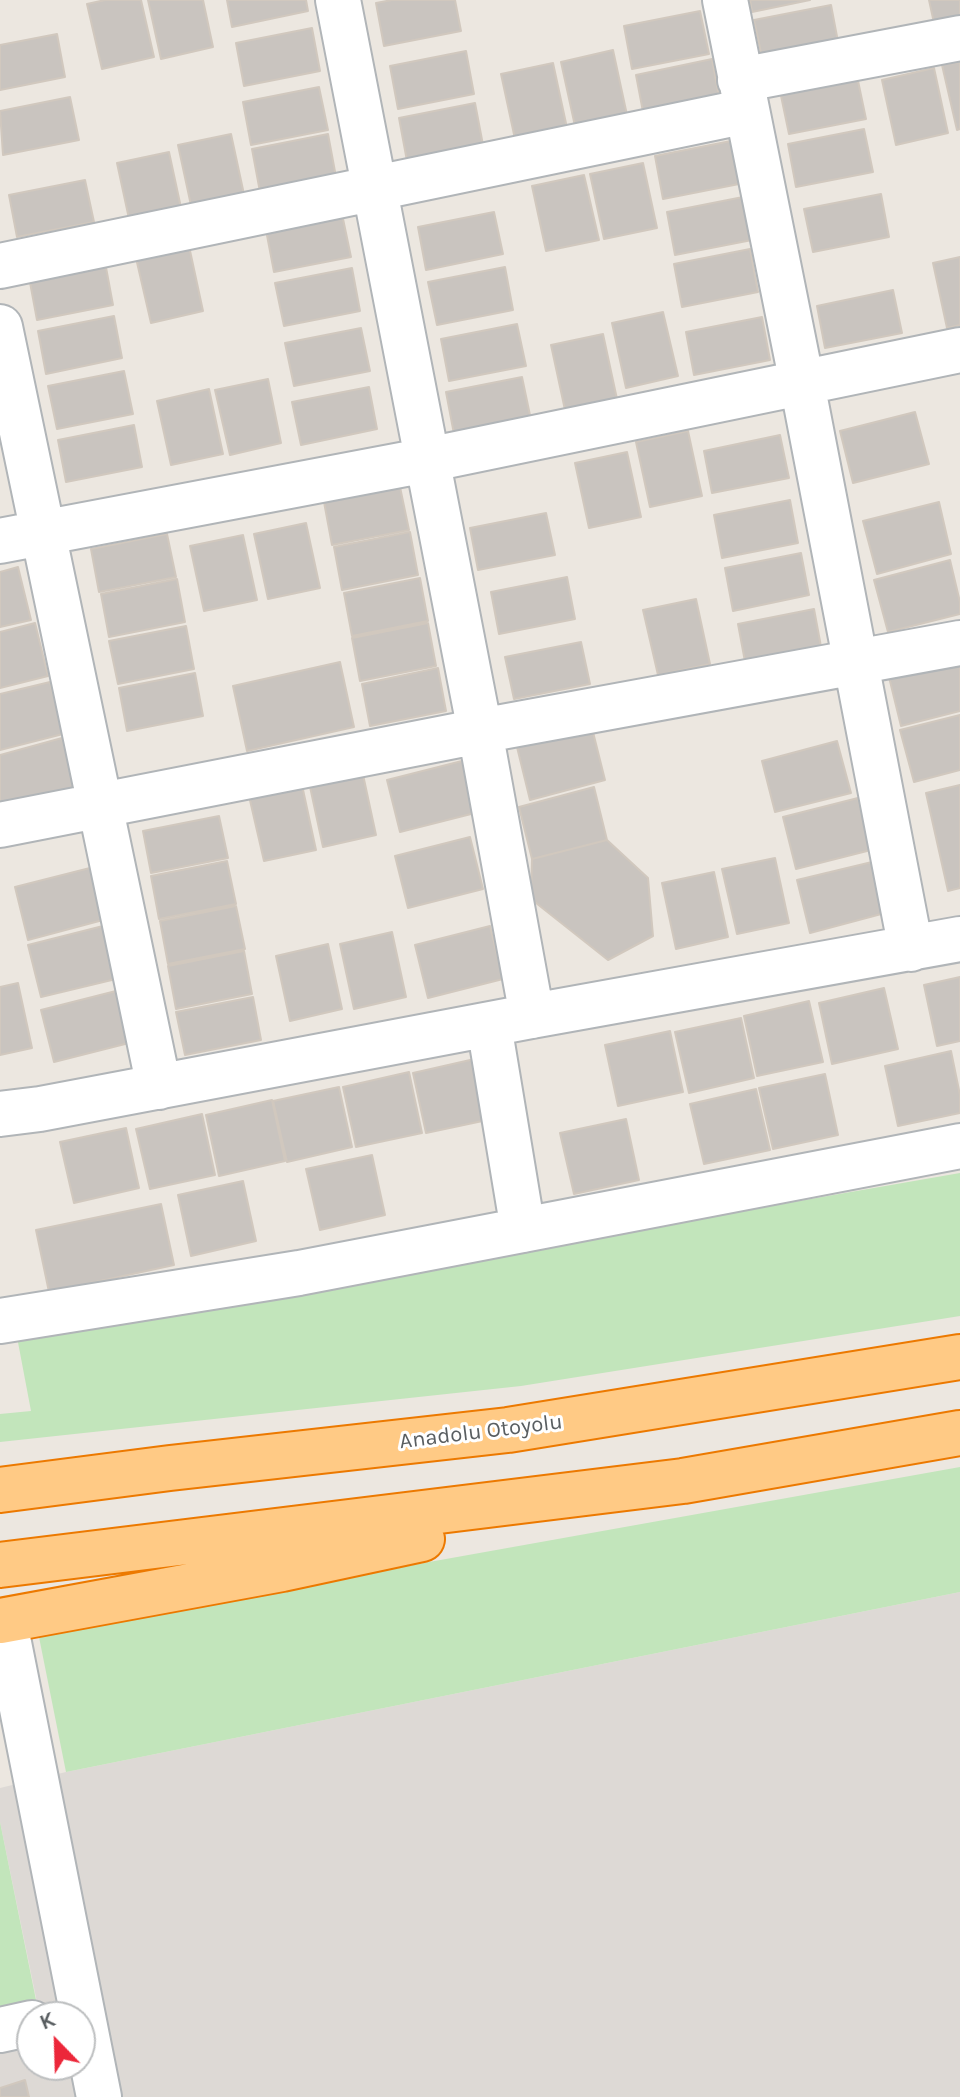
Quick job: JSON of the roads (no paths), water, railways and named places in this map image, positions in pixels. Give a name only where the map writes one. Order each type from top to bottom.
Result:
[{"type":"highway","name":"Anadolu Otoyolu","points":[[0,1490],[508,1430],[960,1357]]},
{"type":"highway","points":[[0,1621],[282,1569],[683,1481],[960,1433]]},
{"type":"highway","points":[[0,1477],[170,1468]]},
{"type":"highway","points":[[0,1565],[683,1481]]},
{"type":"street","points":[[338,0],[532,1016]]},
{"type":"street","points":[[725,0],[911,949]]},
{"type":"street","points":[[0,266],[373,188],[744,96],[960,38]]},
{"type":"street","points":[[0,327],[21,537],[98,805],[159,1087]]},
{"type":"street","points":[[21,537],[427,460],[960,350]]},
{"type":"street","points":[[0,825],[480,731],[960,643]]},
{"type":"street","points":[[0,1114],[960,939]]},
{"type":"street","points":[[489,1025],[523,1230]]},
{"type":"street","points":[[0,1321],[299,1273],[960,1146]]},
{"type":"street","points":[[0,1680],[8,1638],[68,2001]]},
{"type":"street","points":[[0,1721],[67,2001]]}]
